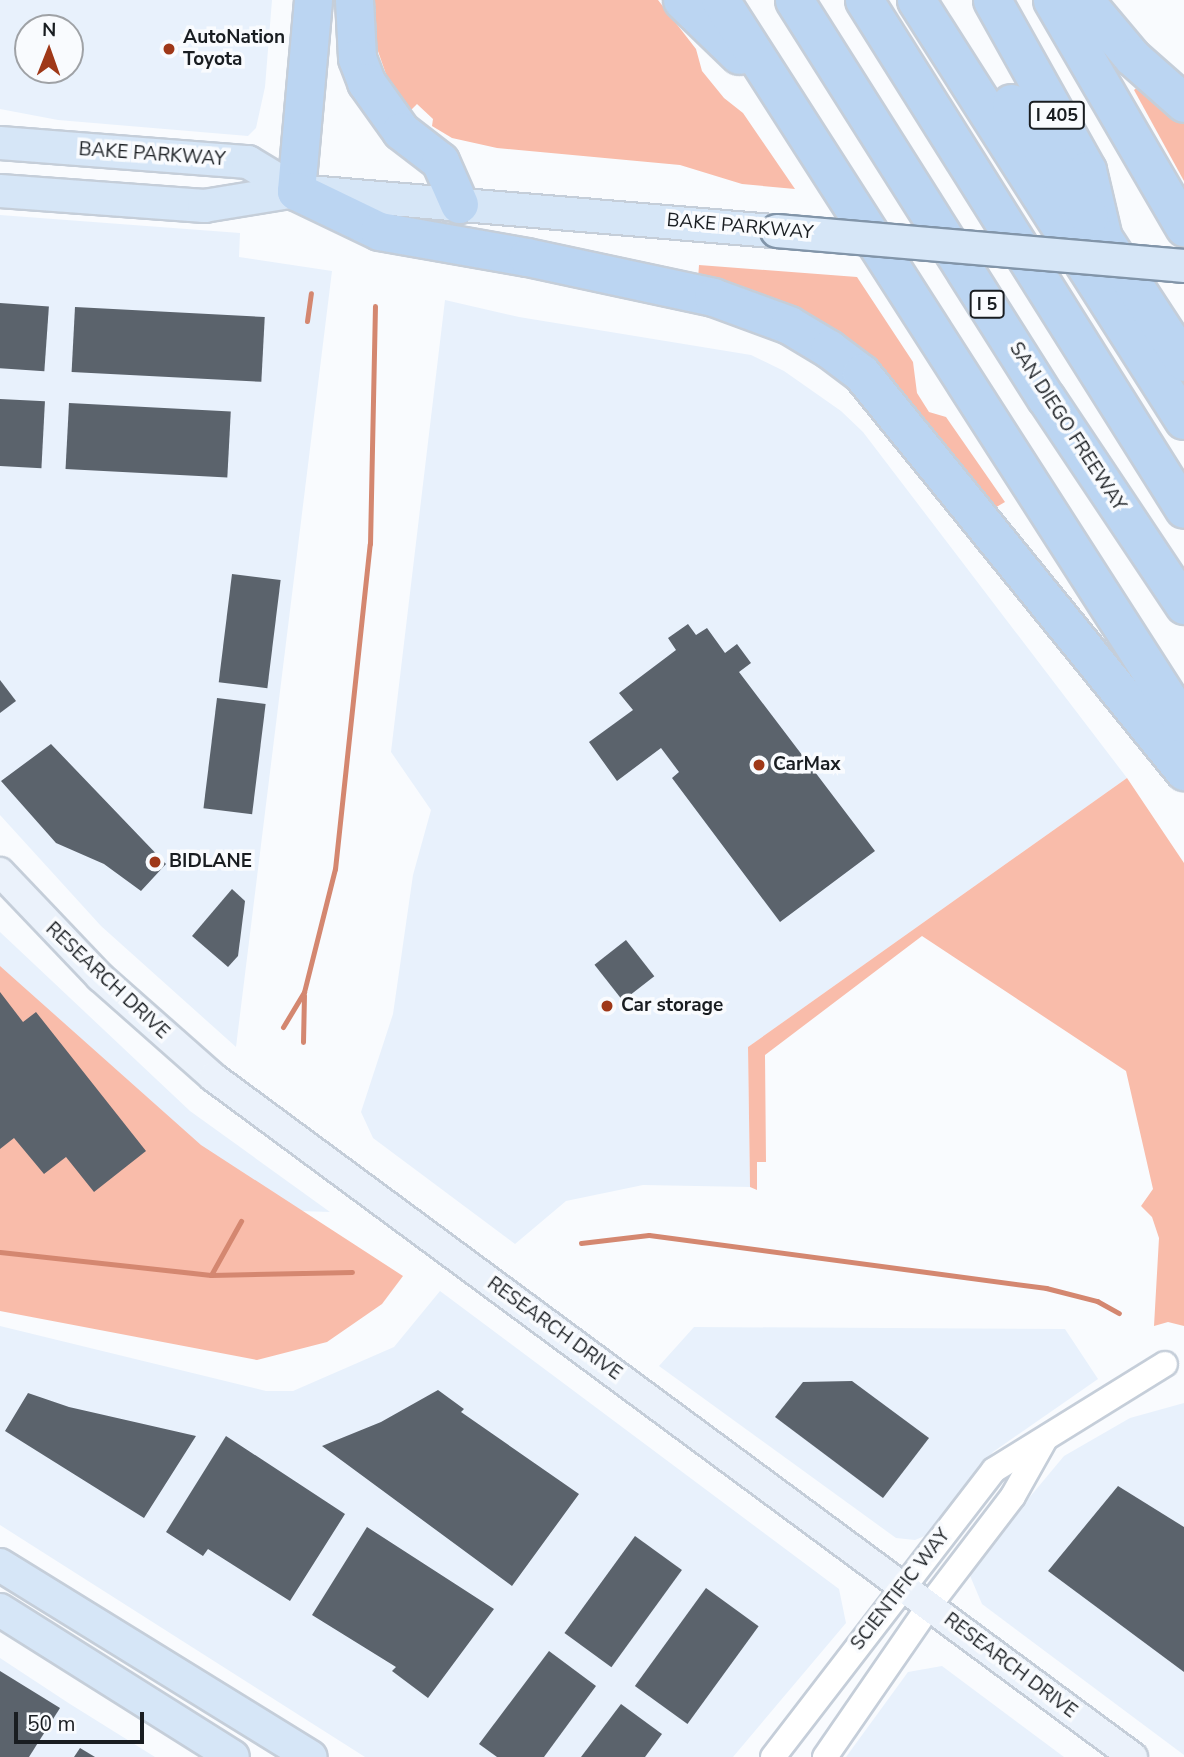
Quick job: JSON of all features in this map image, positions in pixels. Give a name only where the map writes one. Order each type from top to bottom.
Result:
[{"type":"highway","points":[[313,0],[296,191],[379,232],[527,257],[713,296],[789,325],[829,349],[861,373],[1184,771]]},
{"type":"highway","points":[[354,0],[357,58],[366,82],[401,131],[440,161],[459,204]]},
{"type":"highway","points":[[682,0],[786,101]]},
{"type":"highway","points":[[720,0],[1184,724]]},
{"type":"highway","name":"SAN DIEGO FREEWAY","points":[[794,0],[1046,398],[1184,605]]},
{"type":"highway","points":[[864,0],[1184,509]]},
{"type":"highway","points":[[886,0],[1184,464]]},
{"type":"highway","points":[[916,0],[1184,420]]},
{"type":"highway","points":[[943,0],[1104,238],[1184,362]]},
{"type":"highway","name":"I 405","points":[[992,0],[1087,170],[1104,238]]},
{"type":"highway","points":[[1052,0],[1184,227]]},
{"type":"highway","points":[[1084,0],[1132,57],[1184,103]]},
{"type":"main road","name":"BAKE PARKWAY","points":[[0,143],[248,162],[296,191]]},
{"type":"main road","name":"BAKE PARKWAY","points":[[0,191],[204,206],[296,191],[1184,266]]},
{"type":"main road","name":"RESEARCH DRIVE","points":[[0,872],[100,977],[212,1077],[1133,1757]]},
{"type":"main road","points":[[0,1565],[311,1757]]},
{"type":"main road","points":[[0,1610],[233,1757]]},
{"type":"street","name":"SCIENTIFIC WAY","points":[[773,1757],[994,1469],[1166,1364]]},
{"type":"street","name":"SCIENTIFIC WAY","points":[[825,1757],[929,1606],[1013,1496],[1045,1440]]},
{"type":"shaded area","name":"AutoNation Toyota","points":[[0,0],[272,0],[265,87],[256,128],[248,136],[58,120],[0,109]]},
{"type":"shaded area","points":[[373,0],[658,0],[696,49],[702,71],[724,98],[743,113],[795,189],[742,184],[680,165],[497,148],[452,138],[432,126],[433,119],[417,104],[408,113],[393,94],[373,37]]},
{"type":"shaded area","points":[[1140,85],[1184,122],[1184,181],[1134,90]]},
{"type":"shaded area","points":[[0,215],[240,233],[239,257],[332,271],[236,1047],[101,926],[0,815]]},
{"type":"shaded area","points":[[699,265],[857,277],[913,362],[917,393],[929,412],[946,417],[1005,502],[993,509],[911,404],[871,364],[698,279]]},
{"type":"shaded area","name":"CarMax","points":[[445,300],[519,317],[751,355],[784,371],[841,411],[863,432],[1127,778],[748,1047],[750,1187],[643,1185],[566,1201],[515,1244],[373,1138],[361,1112],[393,1014],[413,875],[431,810],[391,752]]},
{"type":"shaded area","points":[[1127,778],[1184,863],[1184,1326],[1168,1322],[1154,1326],[1159,1238],[1152,1217],[1141,1206],[1153,1189],[1126,1071],[922,936],[765,1055],[766,1162],[757,1162],[757,1190],[750,1187],[748,1047]]},
{"type":"shaded area","points":[[0,932],[190,1111],[330,1212],[0,1201]]},
{"type":"shaded area","points":[[0,966],[201,1145],[403,1276],[382,1304],[327,1342],[257,1360],[0,1311]]},
{"type":"shaded area","points":[[440,1291],[839,1589],[846,1623],[733,1757],[365,1757],[0,1525],[0,1326],[266,1391],[293,1391],[394,1347]]},
{"type":"shaded area","points":[[694,1327],[1065,1329],[1098,1379],[993,1452],[927,1535],[915,1540],[896,1538],[659,1366]]},
{"type":"shaded area","points":[[1184,1403],[1184,1755],[982,1604],[968,1571],[1064,1456],[1130,1418]]},
{"type":"shaded area","points":[[0,1658],[70,1704],[155,1757],[0,1757]]},
{"type":"shaded area","points":[[942,1666],[1064,1757],[846,1757],[908,1672]]},
{"type":"building","points":[[0,303],[49,306],[44,371],[0,368]]},
{"type":"building","points":[[75,307],[265,317],[261,382],[72,372]]},
{"type":"building","points":[[0,399],[45,401],[41,468],[0,466]]},
{"type":"building","points":[[69,403],[231,411],[227,477],[66,469]]},
{"type":"building","points":[[232,574],[281,580],[267,688],[219,682]]},
{"type":"building","points":[[688,624],[696,635],[707,628],[725,653],[737,644],[751,663],[739,672],[875,851],[780,922],[672,778],[679,772],[661,748],[617,781],[589,742],[633,710],[619,693],[676,650],[668,638]]},
{"type":"building","points":[[0,680],[16,701],[0,713]]},
{"type":"building","points":[[217,698],[266,704],[252,814],[203,808]]},
{"type":"building","points":[[51,744],[166,864],[141,891],[104,864],[56,843],[1,781]]},
{"type":"building","points":[[232,889],[245,901],[238,956],[228,967],[192,936]]},
{"type":"building","points":[[626,940],[654,976],[623,1001],[594,965]]},
{"type":"building","points":[[0,992],[23,1022],[36,1012],[146,1151],[94,1192],[66,1157],[44,1174],[14,1138],[0,1149]]},
{"type":"building","points":[[852,1381],[929,1438],[883,1498],[775,1417],[803,1382]]},
{"type":"building","points":[[438,1390],[464,1409],[461,1412],[579,1494],[512,1586],[322,1446],[381,1422]]},
{"type":"building","points":[[28,1393],[69,1407],[196,1436],[144,1518],[5,1431]]},
{"type":"building","points":[[226,1436],[345,1514],[290,1601],[208,1549],[203,1556],[166,1532]]},
{"type":"building","points":[[1118,1486],[1184,1527],[1184,1672],[1048,1571]]},
{"type":"building","points":[[367,1527],[494,1609],[428,1698],[392,1671],[396,1667],[312,1615]]},
{"type":"building","points":[[635,1536],[682,1570],[611,1667],[564,1633]]},
{"type":"building","points":[[706,1588],[759,1626],[687,1724],[635,1686]]},
{"type":"building","points":[[549,1651],[596,1686],[544,1757],[497,1757],[479,1744]]},
{"type":"building","points":[[0,1671],[60,1708],[29,1757],[0,1757]]},
{"type":"building","points":[[621,1704],[662,1734],[645,1757],[581,1757]]},
{"type":"building","points":[[80,1748],[95,1757],[74,1757]]},
{"type":"waterway","points":[[307,321],[311,293]]},
{"type":"waterway","points":[[283,1027],[304,992],[335,869],[370,544],[375,306]]},
{"type":"waterway","points":[[303,1042],[304,995]]},
{"type":"waterway","points":[[211,1275],[241,1221]]},
{"type":"waterway","points":[[581,1243],[649,1235],[1046,1288],[1097,1301],[1119,1313]]},
{"type":"waterway","points":[[0,1252],[211,1275],[352,1272]]},
{"type":"place","name":"AutoNation Toyota","points":[[169,49]]},
{"type":"place","name":"CarMax","points":[[759,765]]},
{"type":"place","name":"BIDLANE","points":[[155,862]]},
{"type":"place","name":"Car storage","points":[[607,1006]]}]
